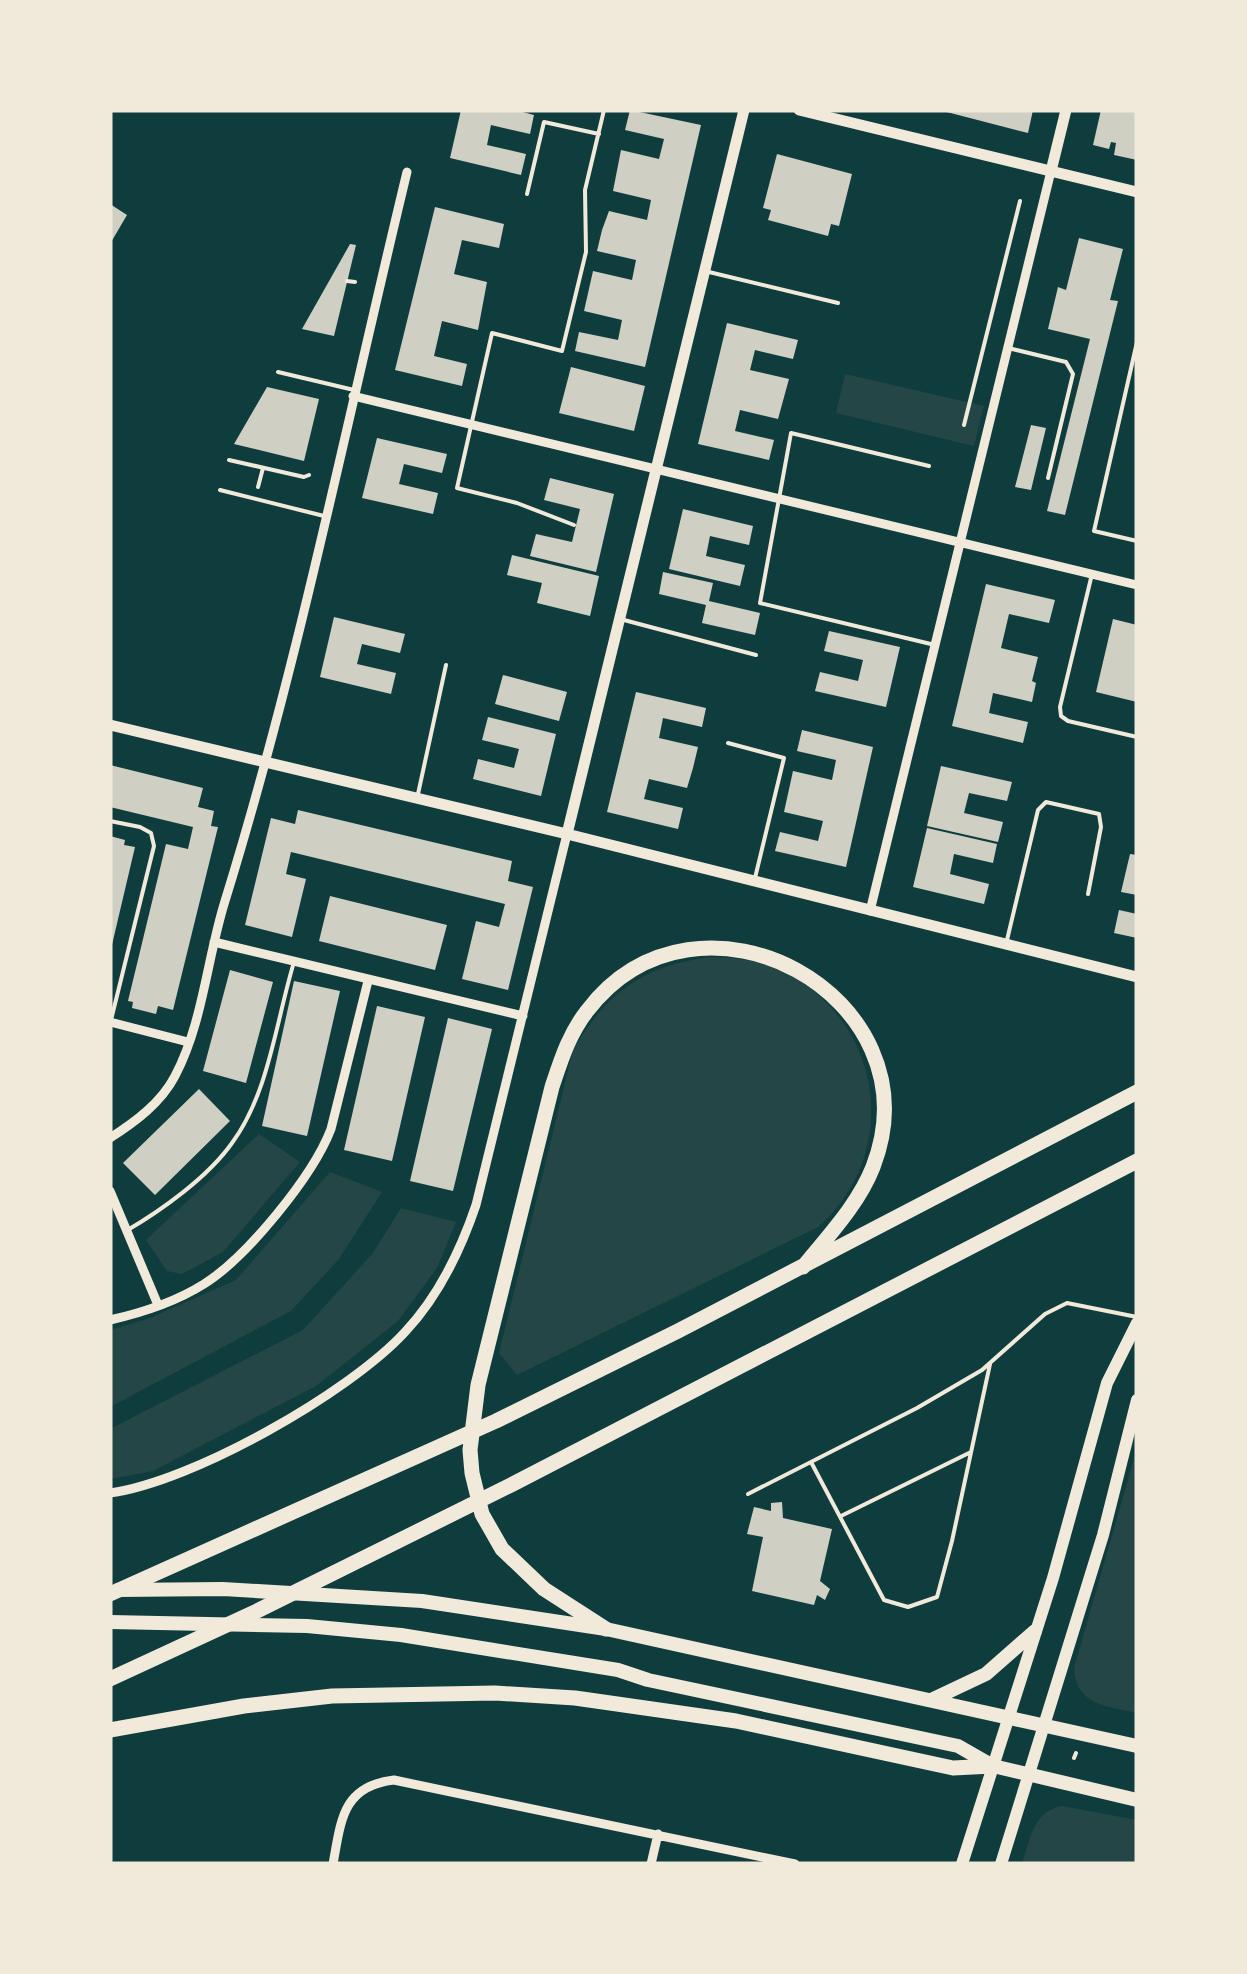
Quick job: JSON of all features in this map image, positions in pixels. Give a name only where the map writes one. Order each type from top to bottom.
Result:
[{"type":"highway","points":[[606,1629],[544,1589],[502,1548],[482,1514],[470,1450],[478,1385],[564,1050],[588,1010],[614,982],[634,969],[674,952],[700,948],[753,952],[798,969],[819,984],[852,1016],[865,1038],[880,1084],[883,1124],[879,1146],[850,1208],[802,1267]]},
{"type":"highway","points":[[110,1592],[496,1421],[1137,1092]]},
{"type":"highway","points":[[110,1679],[511,1486],[1133,1164]]},
{"type":"highway","points":[[110,1730],[244,1706],[332,1696],[422,1692],[576,1698],[736,1721],[953,1768],[993,1766]]},
{"type":"main road","points":[[962,1864],[1036,1631],[1108,1383],[1137,1320]]},
{"type":"main road","points":[[1001,1864],[1103,1535],[1137,1400]]},
{"type":"main road","points":[[110,1592],[224,1589],[422,1601],[606,1629],[1137,1746]]},
{"type":"main road","points":[[110,1622],[307,1626],[401,1635],[567,1660],[958,1746],[993,1766],[1137,1800]]},
{"type":"main road","points":[[930,1700],[986,1674],[1036,1631]]},
{"type":"street","points":[[110,1493],[173,1477],[270,1430],[357,1373],[404,1334],[440,1286],[466,1234],[744,110]]},
{"type":"street","points":[[798,110],[1137,192]]},
{"type":"street","points":[[870,911],[1066,110]]},
{"type":"street","points":[[110,1138],[147,1111],[167,1090],[188,1042],[266,763],[406,172]]},
{"type":"street","points":[[354,393],[1137,585]]},
{"type":"street","points":[[110,725],[1137,977]]},
{"type":"street","points":[[214,942],[523,1016]]},
{"type":"street","points":[[110,1320],[202,1286],[225,1269],[308,1175],[330,1129],[368,981]]},
{"type":"street","points":[[110,1022],[188,1042]]},
{"type":"street","points":[[110,1192],[158,1305]]},
{"type":"street","points":[[332,1864],[344,1812],[357,1794],[377,1782],[404,1781],[795,1864]]},
{"type":"street","points":[[652,1864],[658,1834]]},
{"type":"lane","points":[[574,524],[517,503],[456,488],[492,333],[562,351],[586,252],[585,190],[604,110]]},
{"type":"lane","points":[[527,194],[544,122],[599,134]]},
{"type":"lane","points":[[705,271],[838,302]]},
{"type":"lane","points":[[1137,342],[1094,531],[1137,541]]},
{"type":"lane","points":[[1008,348],[1066,362],[1073,374],[1048,478]]},
{"type":"lane","points":[[278,372],[354,393]]},
{"type":"lane","points":[[930,466],[791,433],[760,603],[935,645]]},
{"type":"lane","points":[[220,490],[324,516]]},
{"type":"lane","points":[[1092,574],[1060,706],[1061,716],[1068,721],[1137,736]]},
{"type":"lane","points":[[620,619],[756,654]]},
{"type":"lane","points":[[417,799],[446,665]]},
{"type":"lane","points":[[728,743],[784,758],[754,883]]},
{"type":"lane","points":[[1006,945],[1038,810],[1046,802],[1099,814],[1101,826],[1088,894]]},
{"type":"lane","points":[[110,821],[151,833],[154,846],[110,1022]]},
{"type":"lane","points":[[126,1230],[168,1207],[232,1144],[267,1064],[294,962]]},
{"type":"lane","points":[[748,1494],[917,1408],[990,1364],[1045,1314],[1068,1303],[1137,1320]]},
{"type":"lane","points":[[811,1462],[884,1600],[908,1607],[936,1597],[990,1364]]},
{"type":"lane","points":[[841,1516],[971,1452]]},
{"type":"path","points":[[964,424],[1020,201]]},
{"type":"path","points":[[347,281],[355,282]]},
{"type":"path","points":[[229,460],[309,475]]},
{"type":"path","points":[[255,499],[263,468]]},
{"type":"shaded area","points":[[845,374],[984,406],[974,446],[836,413]]},
{"type":"shaded area","points":[[711,957],[772,967],[809,987],[838,1015],[858,1048],[869,1084],[871,1122],[863,1160],[846,1195],[818,1227],[517,1375],[499,1353],[573,1050],[599,1012],[630,985],[666,967]]},
{"type":"shaded area","points":[[259,1134],[300,1162],[223,1252],[182,1274],[167,1271],[146,1240]]},
{"type":"shaded area","points":[[330,1172],[382,1192],[339,1259],[291,1311],[110,1407],[110,1330],[150,1318],[236,1280]]},
{"type":"shaded area","points":[[401,1208],[456,1222],[437,1268],[398,1321],[316,1386],[153,1471],[110,1479],[110,1429],[303,1330],[373,1253]]},
{"type":"shaded area","points":[[1137,1448],[1137,1713],[1104,1706],[1087,1697],[1080,1690],[1074,1668]]},
{"type":"shaded area","points":[[1062,1806],[1137,1820],[1137,1864],[1022,1864],[1039,1820]]},
{"type":"building","points":[[461,110],[515,110],[534,115],[530,134],[491,125],[487,145],[526,154],[521,175],[450,158]]},
{"type":"building","points":[[630,110],[701,125],[645,367],[575,351],[579,332],[618,340],[622,320],[584,311],[593,271],[632,280],[636,260],[597,251],[609,211],[647,220],[651,200],[613,191],[621,150],[659,159],[664,139],[625,130]]},
{"type":"building","points":[[939,110],[1033,110],[1028,133]]},
{"type":"building","points":[[1101,110],[1137,110],[1137,160],[1114,155],[1116,143],[1111,142],[1109,149],[1093,145]]},
{"type":"building","points":[[777,154],[852,174],[839,226],[831,224],[828,236],[768,220],[771,210],[763,208]]},
{"type":"building","points":[[110,204],[127,215],[110,244]]},
{"type":"building","points":[[435,207],[504,224],[499,248],[462,240],[454,274],[487,282],[478,330],[442,321],[434,356],[467,364],[462,386],[395,370]]},
{"type":"building","points":[[1079,238],[1123,249],[1110,300],[1118,301],[1065,515],[1047,511],[1090,339],[1048,329],[1058,287],[1066,290]]},
{"type":"building","points":[[350,244],[356,245],[334,336],[302,329]]},
{"type":"building","points":[[727,323],[798,340],[793,359],[755,350],[750,370],[789,379],[778,419],[740,410],[735,431],[774,440],[769,460],[698,444]]},
{"type":"building","points":[[571,367],[645,386],[634,431],[559,413]]},
{"type":"building","points":[[267,387],[319,399],[304,461],[234,444]]},
{"type":"building","points":[[1031,425],[1046,428],[1031,490],[1015,487]]},
{"type":"building","points":[[377,438],[447,454],[442,473],[404,464],[399,484],[438,493],[433,514],[362,498]]},
{"type":"building","points":[[550,478],[614,494],[596,572],[530,556],[536,534],[572,542],[580,509],[544,500]]},
{"type":"building","points":[[683,509],[753,526],[749,545],[710,536],[706,556],[745,565],[740,586],[669,569]]},
{"type":"building","points":[[512,555],[599,576],[590,616],[537,603],[542,583],[507,575]]},
{"type":"building","points":[[663,572],[713,583],[709,601],[760,613],[755,635],[702,623],[706,605],[659,594]]},
{"type":"building","points":[[986,584],[1055,600],[1049,623],[1009,614],[1001,648],[1038,657],[1032,702],[993,693],[989,713],[1028,722],[1023,743],[952,726]]},
{"type":"building","points":[[334,617],[405,634],[400,653],[362,644],[357,664],[396,673],[391,694],[320,677]]},
{"type":"building","points":[[1113,619],[1137,625],[1137,702],[1096,692]]},
{"type":"building","points":[[829,631],[900,647],[886,707],[815,691],[820,672],[858,681],[863,660],[824,651]]},
{"type":"building","points":[[503,675],[567,692],[559,721],[495,704]]},
{"type":"building","points":[[636,692],[706,708],[702,727],[663,718],[659,738],[698,747],[687,788],[649,779],[644,799],[683,808],[678,829],[607,812]]},
{"type":"building","points":[[488,717],[556,734],[541,796],[473,779],[478,759],[514,768],[519,749],[482,740]]},
{"type":"building","points":[[802,730],[873,747],[846,867],[775,851],[780,832],[818,841],[823,821],[784,812],[793,771],[832,780],[836,760],[797,751]]},
{"type":"building","points":[[110,765],[203,788],[198,807],[214,811],[211,826],[218,827],[173,1010],[158,1006],[156,1014],[132,1008],[133,1002],[128,1001],[166,844],[188,849],[193,827],[110,807]]},
{"type":"building","points":[[941,766],[1012,782],[1007,801],[969,793],[964,813],[1003,822],[998,842],[927,826]]},
{"type":"building","points":[[298,810],[512,861],[508,881],[533,887],[508,990],[462,979],[476,921],[499,927],[505,904],[291,852],[286,874],[306,879],[292,937],[245,925],[271,818],[295,824]]},
{"type":"building","points":[[927,828],[997,844],[993,863],[954,854],[950,874],[989,884],[984,904],[913,887]]},
{"type":"building","points":[[110,836],[135,847],[111,949]]},
{"type":"building","points":[[1130,854],[1137,855],[1137,895],[1121,892]]},
{"type":"building","points":[[330,896],[447,925],[435,970],[319,941]]},
{"type":"building","points":[[1119,910],[1137,914],[1137,938],[1114,933]]},
{"type":"building","points":[[230,970],[273,982],[246,1083],[203,1071]]},
{"type":"building","points":[[294,981],[340,991],[307,1136],[262,1126]]},
{"type":"building","points":[[377,1006],[425,1017],[392,1161],[344,1150]]},
{"type":"building","points":[[448,1018],[492,1029],[453,1191],[410,1181]]},
{"type":"building","points":[[199,1089],[230,1121],[155,1195],[123,1163]]},
{"type":"building","points":[[782,1502],[783,1518],[832,1529],[820,1581],[830,1589],[825,1600],[817,1595],[814,1605],[752,1591],[763,1537],[747,1534],[754,1507],[771,1511],[771,1503]]}]
